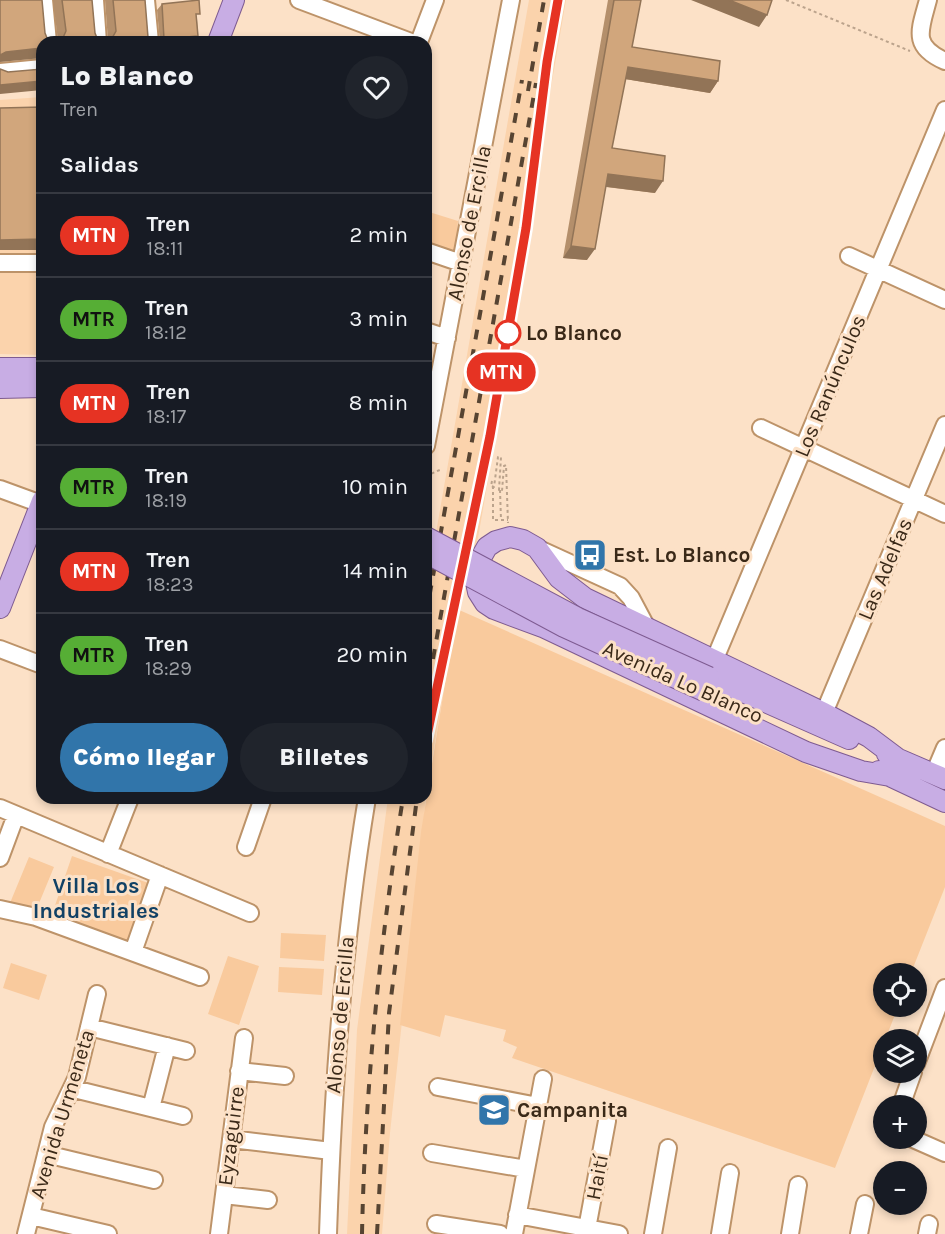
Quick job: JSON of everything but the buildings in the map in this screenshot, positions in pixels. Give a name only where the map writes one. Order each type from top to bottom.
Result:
[{"type":"main road","points":[[220,36],[234,0]]},
{"type":"main road","points":[[0,368],[36,368]]},
{"type":"main road","points":[[0,388],[36,387]]},
{"type":"main road","points":[[0,608],[36,522]]},
{"type":"main road","points":[[510,537],[537,548],[559,578],[585,598],[648,630],[709,677],[825,713],[868,737],[893,767],[855,769],[806,752],[545,628],[489,606],[481,598],[476,578],[478,563],[487,547],[496,540],[510,537]]},
{"type":"main road","name":"Avenida Lo Blanco","points":[[432,540],[578,618],[841,736],[945,802]]},
{"type":"main road","name":"Avenida Lo Blanco","points":[[432,556],[564,627],[709,677]]},
{"type":"main road","name":"Avenida Lo Blanco","points":[[893,767],[940,777]]},
{"type":"street","points":[[44,0],[47,36]]},
{"type":"street","points":[[95,0],[98,36]]},
{"type":"street","points":[[146,0],[149,36]]},
{"type":"street","points":[[299,0],[395,36]]},
{"type":"street","points":[[421,36],[435,0]]},
{"type":"street","points":[[928,0],[920,38],[924,49],[939,59]]},
{"type":"street","name":"Alonso de Ercilla","points":[[432,406],[461,263],[506,2]]},
{"type":"street","points":[[0,72],[36,69]]},
{"type":"street","name":"Los Ranúnculos","points":[[709,677],[945,110]]},
{"type":"street","points":[[432,253],[461,263]]},
{"type":"street","points":[[849,256],[945,300]]},
{"type":"street","points":[[0,263],[36,262]]},
{"type":"street","points":[[432,333],[447,338]]},
{"type":"street","name":"Las Adelfas","points":[[825,713],[945,425]]},
{"type":"street","points":[[761,428],[945,514]]},
{"type":"street","points":[[0,489],[36,510]]},
{"type":"street","name":"Avenida Lo Blanco","points":[[537,548],[620,586],[631,598],[648,630]]},
{"type":"street","points":[[0,649],[36,663]]},
{"type":"street","points":[[940,777],[945,748]]},
{"type":"street","points":[[108,854],[128,804]]},
{"type":"street","points":[[246,847],[261,804]]},
{"type":"street","name":"Alonso de Ercilla","points":[[328,1234],[331,1151],[345,951],[366,804]]},
{"type":"street","points":[[0,858],[8,812],[250,913]]},
{"type":"street","points":[[133,952],[160,876]]},
{"type":"street","points":[[0,909],[36,917],[200,977]]},
{"type":"street","points":[[927,1035],[945,988]]},
{"type":"street","name":"Avenida Urmeneta","points":[[26,1234],[56,1121],[74,1089],[97,994]]},
{"type":"street","points":[[89,1027],[186,1051]]},
{"type":"street","name":"Eyzaguirre","points":[[219,1234],[244,1038]]},
{"type":"street","points":[[152,1108],[167,1046]]},
{"type":"street","points":[[239,1071],[285,1076]]},
{"type":"street","points":[[514,1234],[543,1079]]},
{"type":"street","points":[[438,1087],[538,1106]]},
{"type":"street","points":[[74,1089],[183,1116]]},
{"type":"street","name":"Haití","points":[[586,1231],[607,1121]]},
{"type":"street","points":[[231,1139],[331,1151]]},
{"type":"street","points":[[927,1145],[945,1153]]},
{"type":"street","points":[[653,1234],[668,1148]]},
{"type":"street","points":[[432,1153],[526,1169]]},
{"type":"street","points":[[46,1154],[154,1180]]},
{"type":"street","points":[[720,1234],[730,1173]]},
{"type":"street","points":[[790,1234],[798,1185]]},
{"type":"street","points":[[224,1195],[268,1200]]},
{"type":"street","points":[[860,1234],[865,1204]]},
{"type":"street","points":[[517,1215],[586,1231],[619,1234]]},
{"type":"street","points":[[31,1216],[108,1234]]},
{"type":"street","points":[[436,1224],[500,1234]]},
{"type":"path","points":[[786,0],[904,50],[939,59]]},
{"type":"path","points":[[491,383],[492,371]]},
{"type":"path","points":[[501,520],[501,457],[498,457],[493,486],[493,520],[501,520],[507,520]]},
{"type":"path","points":[[500,490],[504,465],[506,465],[508,526]]},
{"type":"path","points":[[432,473],[442,469]]},
{"type":"path","points":[[492,481],[493,486]]},
{"type":"shaded area","points":[[529,0],[566,0],[544,128],[532,228],[478,538],[457,609],[432,761],[432,556]]},
{"type":"shaded area","points":[[36,97],[36,355],[0,354],[0,100]]},
{"type":"shaded area","points":[[432,213],[458,221],[455,258],[432,250]]},
{"type":"shaded area","points":[[457,609],[945,826],[945,887],[915,963],[873,963],[873,1017],[894,1017],[889,1029],[873,1029],[873,1071],[835,1168],[512,1058],[517,1047],[503,1041],[506,1030],[445,1015],[440,1037],[400,1025],[421,832],[426,804],[432,804],[432,764]]},
{"type":"shaded area","points":[[387,804],[425,804],[390,1133],[382,1234],[347,1234],[357,1030]]},
{"type":"shaded area","points":[[72,856],[151,884],[129,947],[50,920]]},
{"type":"shaded area","points":[[29,857],[54,867],[35,913],[10,903]]},
{"type":"shaded area","points":[[281,933],[326,935],[324,961],[280,958]]},
{"type":"shaded area","points":[[228,956],[259,966],[239,1025],[208,1014]]},
{"type":"shaded area","points":[[11,963],[47,975],[39,1000],[3,988]]},
{"type":"shaded area","points":[[279,967],[324,969],[322,995],[278,992]]},
{"type":"railway","points":[[528,91],[544,0]]},
{"type":"railway","points":[[432,712],[486,456],[522,254],[547,62],[558,0]]},
{"type":"railway","points":[[432,582],[522,80]]},
{"type":"railway","points":[[433,659],[536,83]]},
{"type":"railway","points":[[362,1234],[366,1125],[375,1015],[387,906],[402,804]]},
{"type":"railway","points":[[377,1234],[389,1013],[416,804]]},
{"type":"train","name":"MTN","points":[[432,709],[490,436],[531,197],[547,62],[558,0]]},
{"type":"place","name":"Lo Blanco","points":[[508,333]]},
{"type":"place","name":"Est. Lo Blanco","points":[[590,555]]},
{"type":"place","name":"Campanita","points":[[494,1110]]},
{"type":"district","name":"Villa Los Industriales","points":[[96,898]]}]
